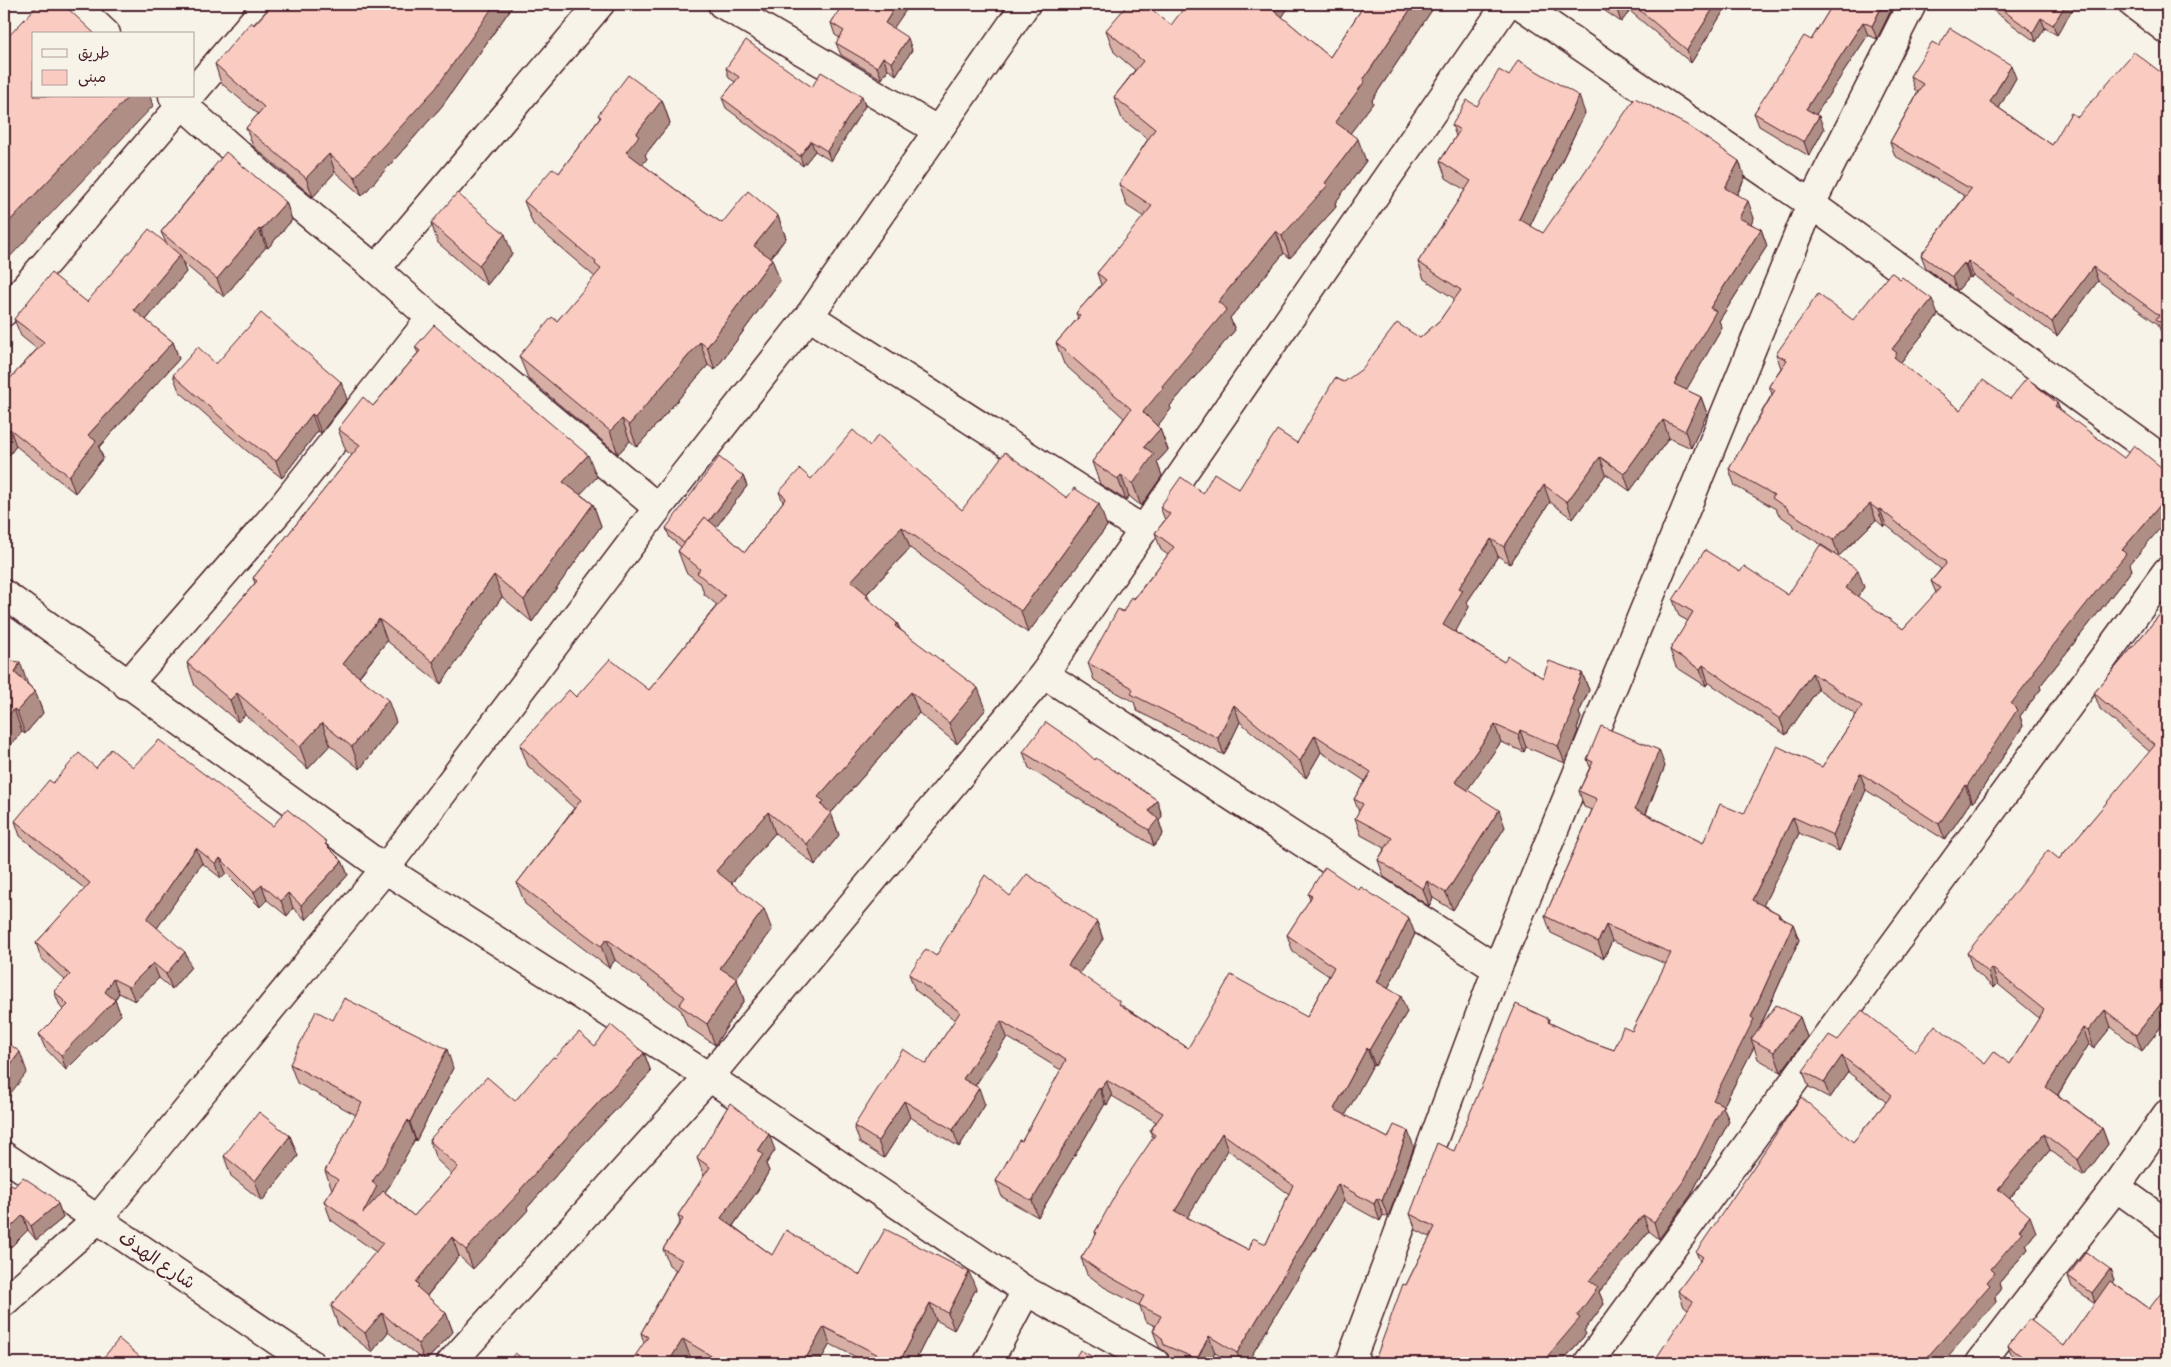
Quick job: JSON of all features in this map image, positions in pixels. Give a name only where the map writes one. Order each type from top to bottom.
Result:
[{"type":"street","points":[[74,4],[104,32]]},
{"type":"street","points":[[195,86],[268,4]]},
{"type":"street","points":[[376,269],[600,4]]},
{"type":"street","points":[[722,4],[937,130]]},
{"type":"street","points":[[4,1302],[97,1220],[385,869],[658,508],[809,316],[1026,4]]},
{"type":"street","points":[[452,1363],[709,1076],[1044,674],[1507,4]]},
{"type":"street","points":[[1519,4],[1811,204],[2167,462]]},
{"type":"street","points":[[1350,1363],[1497,968],[1811,204],[1912,4]]},
{"type":"street","points":[[2133,4],[2167,30]]},
{"type":"street","points":[[4,312],[184,98]]},
{"type":"street","points":[[186,98],[264,177],[376,269],[431,318],[658,508]]},
{"type":"street","points":[[809,316],[1143,530]]},
{"type":"street","points":[[127,685],[282,507],[431,318]]},
{"type":"street","points":[[1588,1363],[2167,571]]},
{"type":"street","points":[[4,594],[127,685],[385,869],[709,1076],[1026,1291],[1156,1363]]},
{"type":"street","points":[[1044,674],[1497,968]]},
{"type":"street","points":[[1980,1363],[2116,1187],[2167,1114]]},
{"type":"street","name":"شارع الهدف","points":[[4,1156],[310,1363]]},
{"type":"street","points":[[2116,1187],[2167,1224]]},
{"type":"street","points":[[988,1363],[1026,1291]]},
{"type":"building","points":[[39,4],[63,4],[93,32],[32,32],[32,98],[127,98],[4,227],[4,41]]},
{"type":"building","points":[[273,4],[495,4],[436,88],[355,177],[329,154],[306,178],[246,128],[264,107],[215,64],[251,22],[254,25]]},
{"type":"building","points":[[843,4],[897,4],[885,23],[908,38],[892,63],[883,57],[877,67],[836,43],[844,31],[831,23]]},
{"type":"building","points":[[1128,4],[1145,4],[1171,25],[1187,4],[1269,4],[1330,57],[1365,4],[1414,4],[1363,80],[1365,81],[1335,122],[1358,139],[1325,183],[1328,185],[1282,236],[1276,231],[1218,302],[1227,309],[1162,386],[1163,388],[1143,412],[1160,429],[1144,447],[1154,454],[1133,484],[1121,475],[1118,479],[1092,462],[1131,409],[1056,343],[1080,316],[1076,313],[1106,280],[1097,273],[1152,206],[1119,184],[1155,129],[1114,97],[1143,61],[1106,30]]},
{"type":"building","points":[[1608,4],[1621,4],[1617,10]]},
{"type":"building","points":[[1632,4],[1716,4],[1687,50]]},
{"type":"building","points":[[1833,4],[1883,4],[1872,26],[1863,22],[1806,109],[1819,116],[1804,142],[1754,113],[1804,36],[1811,40]]},
{"type":"building","points":[[1994,4],[2066,4],[2053,25],[2041,18],[2033,32]]},
{"type":"building","points":[[1950,28],[2011,65],[1990,102],[2052,145],[2071,113],[2078,117],[2134,52],[2167,77],[2167,327],[2156,319],[2159,315],[2093,267],[2052,322],[1968,261],[1952,277],[1921,255],[1971,189],[1890,142],[1923,84],[1910,76],[1932,42],[1939,46]]},
{"type":"building","points":[[746,40],[812,87],[821,72],[862,96],[827,151],[811,141],[800,156],[722,98],[739,77],[726,68]]},
{"type":"building","points":[[1518,60],[1579,96],[1519,219],[1543,233],[1635,98],[1687,125],[1739,161],[1725,188],[1748,201],[1739,218],[1761,229],[1710,308],[1716,311],[1674,384],[1701,397],[1685,431],[1663,420],[1624,474],[1600,457],[1567,502],[1544,485],[1504,547],[1491,539],[1459,588],[1463,590],[1443,625],[1504,662],[1508,656],[1543,678],[1549,661],[1582,673],[1572,700],[1575,701],[1570,713],[1572,714],[1558,746],[1520,730],[1518,735],[1495,725],[1455,782],[1499,810],[1446,893],[1427,881],[1423,889],[1378,860],[1392,838],[1355,818],[1363,804],[1354,799],[1371,772],[1315,735],[1300,761],[1234,705],[1218,738],[1131,694],[1133,690],[1131,687],[1088,663],[1118,609],[1123,612],[1131,597],[1134,599],[1174,547],[1155,533],[1170,514],[1160,507],[1181,477],[1203,493],[1214,473],[1239,489],[1277,430],[1297,443],[1335,378],[1344,382],[1362,369],[1397,323],[1420,338],[1440,320],[1461,290],[1418,262],[1471,181],[1440,161],[1460,130],[1452,125],[1467,100],[1477,106],[1499,70],[1509,76]]},
{"type":"building","points":[[628,75],[662,100],[636,134],[639,136],[626,152],[722,223],[748,191],[778,216],[754,246],[772,259],[707,347],[700,342],[629,425],[622,419],[610,431],[519,356],[552,317],[557,321],[601,269],[595,264],[596,262],[524,201],[553,168],[559,173],[601,117],[598,115]]},
{"type":"building","points":[[226,152],[286,202],[261,230],[259,229],[217,279],[161,232]]},
{"type":"building","points":[[457,193],[505,234],[479,265],[431,223]]},
{"type":"building","points":[[149,229],[180,255],[134,310],[173,342],[88,435],[96,441],[69,476],[10,429],[4,437],[4,385],[44,342],[14,319],[51,273],[87,302]]},
{"type":"building","points":[[1891,272],[1900,279],[1902,277],[1932,299],[1892,349],[1897,353],[1894,357],[1960,410],[1983,380],[2010,399],[2027,378],[2057,403],[2055,406],[2124,458],[2134,445],[2167,472],[2167,497],[2122,550],[2126,554],[2033,671],[2035,672],[2011,704],[2017,710],[1967,786],[1965,785],[1939,824],[1860,773],[1833,835],[1793,817],[1752,900],[1779,914],[1778,916],[1793,924],[1751,1017],[1754,1019],[1713,1100],[1723,1105],[1685,1179],[1654,1222],[1643,1215],[1589,1281],[1598,1287],[1577,1316],[1580,1318],[1546,1358],[1555,1363],[1374,1363],[1403,1284],[1406,1285],[1435,1227],[1410,1214],[1437,1143],[1454,1151],[1516,1004],[1549,1019],[1548,1022],[1586,1040],[1614,1050],[1623,1027],[1632,1031],[1671,953],[1606,925],[1598,942],[1545,916],[1597,799],[1579,791],[1593,762],[1587,759],[1601,726],[1659,750],[1635,809],[1703,843],[1720,804],[1744,814],[1777,746],[1822,767],[1862,706],[1812,673],[1780,719],[1703,665],[1700,669],[1670,650],[1693,612],[1673,600],[1705,550],[1740,572],[1744,566],[1788,595],[1820,545],[1858,570],[1846,588],[1903,629],[1940,588],[1931,581],[1946,564],[1945,561],[1880,509],[1878,510],[1870,504],[1833,540],[1787,510],[1772,498],[1774,495],[1729,469],[1775,390],[1769,386],[1787,360],[1776,354],[1818,294],[1853,320]]},
{"type":"building","points":[[261,313],[341,382],[315,416],[312,414],[276,461],[241,435],[173,375],[198,347],[216,364]]},
{"type":"building","points":[[434,325],[588,455],[563,482],[593,504],[524,600],[494,575],[433,662],[379,619],[343,664],[388,700],[352,747],[322,723],[300,747],[237,693],[230,700],[187,663],[257,581],[253,578],[360,445],[338,429],[363,397],[373,406],[420,351],[415,347]]},
{"type":"building","points":[[853,430],[870,446],[878,435],[962,510],[1005,452],[1067,498],[1074,488],[1099,504],[1021,611],[902,527],[851,581],[868,595],[866,597],[897,623],[895,626],[978,688],[949,723],[911,692],[818,797],[824,801],[821,805],[831,813],[807,844],[768,812],[716,871],[764,909],[720,968],[737,979],[707,1024],[679,1005],[685,997],[607,939],[601,946],[517,883],[581,800],[520,745],[569,690],[576,697],[610,659],[649,690],[725,596],[697,573],[700,569],[678,551],[705,517],[745,552],[786,498],[779,492],[800,469],[811,479]]},
{"type":"building","points":[[719,457],[743,476],[709,521],[705,517],[684,543],[666,528]]},
{"type":"building","points":[[2167,606],[2167,996],[2136,1035],[2105,1010],[2088,1031],[2083,1028],[2046,1087],[2102,1128],[2078,1160],[2044,1134],[1998,1189],[2030,1216],[2019,1230],[2022,1232],[1991,1269],[1995,1273],[1987,1282],[1990,1285],[1924,1361],[1927,1363],[1653,1363],[1693,1302],[1678,1291],[1703,1257],[1696,1252],[1801,1097],[1853,1142],[1892,1095],[1842,1056],[1824,1082],[1803,1071],[1829,1035],[1838,1040],[1862,1010],[1915,1052],[1935,1025],[1985,1064],[1994,1052],[2010,1064],[2044,1010],[1992,968],[1988,972],[1967,953],[2048,850],[2059,859],[2155,745],[2094,693]]},
{"type":"building","points":[[4,660],[20,662],[15,673],[35,691],[17,711],[14,709],[4,720]]},
{"type":"building","points":[[1046,722],[1075,742],[1095,760],[1096,758],[1157,800],[1149,811],[1158,819],[1149,830],[1023,752]]},
{"type":"building","points":[[159,740],[273,826],[287,809],[327,842],[325,844],[342,861],[301,905],[288,893],[281,901],[262,885],[254,892],[220,858],[216,864],[196,848],[147,919],[185,952],[166,974],[153,963],[129,987],[113,979],[105,992],[115,1000],[61,1055],[39,1034],[68,1005],[54,991],[70,975],[36,943],[90,883],[15,821],[49,780],[53,783],[79,753],[96,768],[111,749],[133,767]]},
{"type":"building","points":[[1325,867],[1359,890],[1361,887],[1409,918],[1377,982],[1401,996],[1369,1050],[1367,1048],[1334,1109],[1388,1138],[1394,1125],[1408,1131],[1382,1201],[1377,1198],[1374,1204],[1338,1184],[1237,1353],[1209,1336],[1197,1359],[1164,1345],[1162,1338],[1153,1331],[1161,1316],[1139,1305],[1144,1296],[1081,1258],[1097,1233],[1095,1232],[1119,1188],[1155,1135],[1150,1131],[1163,1113],[1106,1080],[1101,1089],[1099,1087],[1032,1201],[996,1181],[1019,1140],[1022,1141],[1066,1060],[1001,1021],[963,1079],[979,1088],[953,1130],[904,1101],[878,1141],[854,1126],[903,1049],[926,1064],[960,1012],[909,974],[926,949],[936,956],[985,875],[1010,896],[1027,874],[1097,922],[1068,965],[1120,1002],[1119,1004],[1188,1048],[1231,975],[1307,1017],[1334,967],[1287,935],[1312,896],[1308,894]],"holes":[[[1222,1133],[1293,1185],[1266,1244],[1253,1238],[1249,1250],[1175,1211]]]},
{"type":"building","points":[[344,998],[447,1049],[410,1122],[408,1120],[372,1182],[377,1186],[363,1213],[383,1191],[414,1216],[458,1167],[429,1140],[487,1077],[515,1101],[553,1057],[555,1058],[579,1032],[595,1046],[611,1025],[644,1053],[466,1250],[452,1237],[416,1282],[419,1285],[417,1287],[446,1313],[418,1344],[382,1313],[365,1333],[331,1306],[383,1243],[324,1201],[338,1180],[325,1171],[362,1103],[290,1064],[316,1011],[333,1020]]},
{"type":"building","points":[[1776,1005],[1800,1017],[1774,1052],[1751,1039]]},
{"type":"building","points":[[4,1040],[20,1052],[4,1073]]},
{"type":"building","points":[[730,1103],[769,1134],[758,1151],[763,1154],[721,1218],[772,1255],[786,1230],[860,1275],[885,1229],[969,1272],[948,1313],[930,1303],[899,1363],[894,1363],[824,1327],[803,1363],[723,1363],[683,1339],[668,1363],[630,1363],[648,1337],[641,1333],[682,1260],[663,1249],[683,1219],[678,1215],[710,1167],[697,1158]]},
{"type":"building","points":[[259,1112],[290,1136],[255,1181],[224,1156]]},
{"type":"building","points":[[23,1177],[53,1197],[58,1204],[31,1226],[23,1215],[5,1233],[4,1178],[14,1187]]},
{"type":"building","points":[[2086,1252],[2110,1269],[2092,1293],[2068,1276]]},
{"type":"building","points":[[2110,1281],[2149,1309],[2167,1285],[2167,1363],[2020,1363],[2024,1358],[2008,1346],[2029,1319],[2064,1346]]},
{"type":"building","points":[[119,1339],[147,1363],[99,1363]]},
{"type":"building","points":[[1080,1350],[1104,1363],[1072,1363]]},
{"type":"building","points":[[515,1353],[529,1363],[508,1363]]}]
